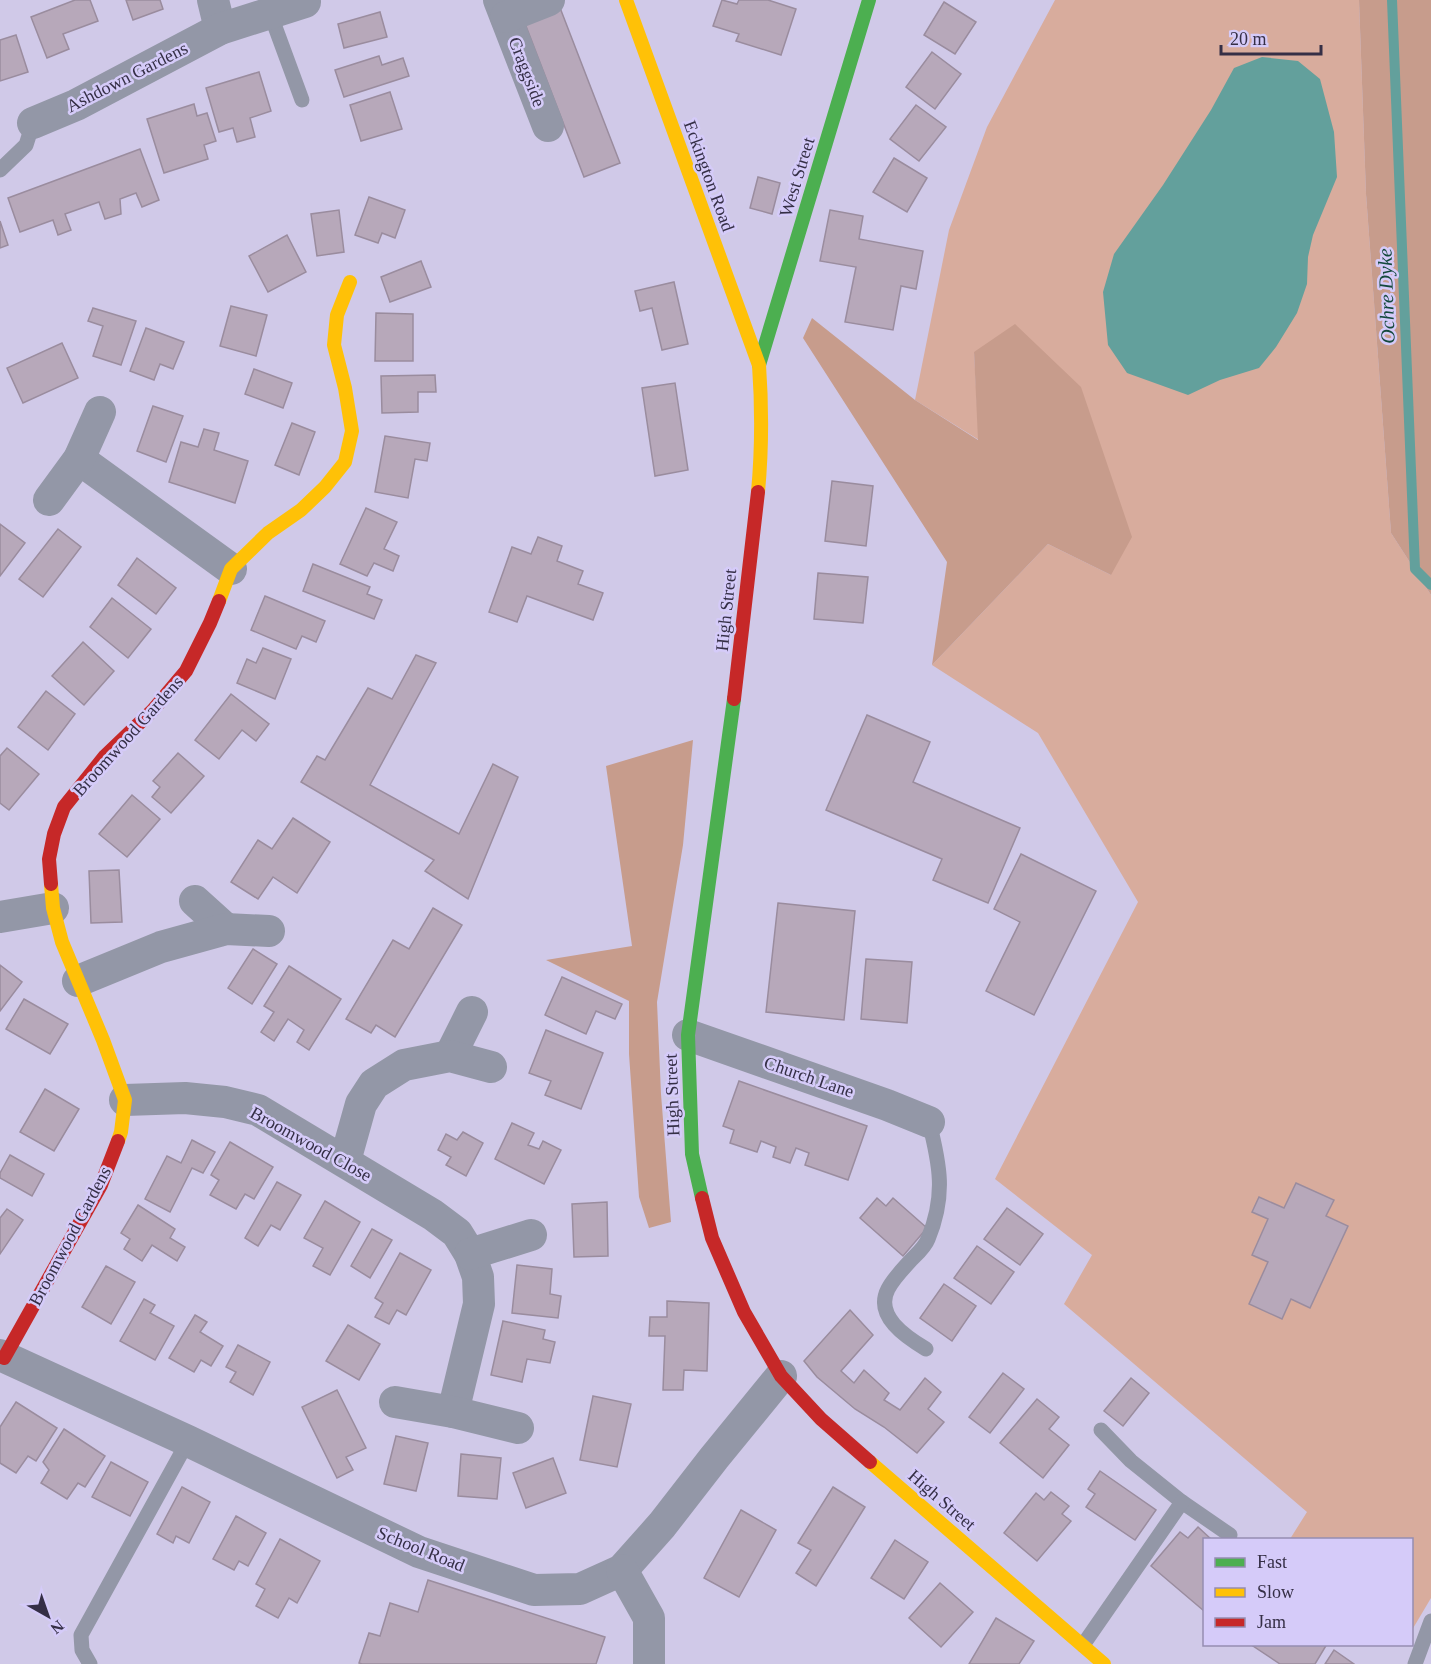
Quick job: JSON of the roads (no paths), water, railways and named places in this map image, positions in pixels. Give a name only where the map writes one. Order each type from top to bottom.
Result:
[{"type":"street","name":"Craggside","points":[[548,126],[502,9],[549,0]]},
{"type":"street","name":"Eckington Road","points":[[626,0],[759,365]]},
{"type":"street","name":"West Street","points":[[759,365],[869,0]]},
{"type":"street","name":"Ashdown Gardens","points":[[33,123],[76,105],[217,14],[270,13],[305,1]]},
{"type":"street","name":"Broomwood Gardens","points":[[2,1357],[101,1185],[121,1132],[124,1100],[103,1040],[62,942],[53,908],[49,859],[54,834],[64,807],[105,756],[153,710],[186,671],[210,623],[231,569],[268,533],[301,510],[325,488],[345,462],[352,431],[345,388],[334,345],[337,315],[350,282]]},
{"type":"street","name":"High Street","points":[[759,365],[762,410],[758,482],[734,701],[688,1035],[692,1154],[712,1238],[744,1312],[781,1376],[821,1419],[1104,1664]]},
{"type":"street","points":[[49,500],[79,459],[100,412]]},
{"type":"street","points":[[79,459],[231,569]]},
{"type":"street","points":[[195,901],[226,929]]},
{"type":"street","points":[[0,917],[53,908]]},
{"type":"street","points":[[78,981],[161,947],[226,929],[268,931]]},
{"type":"street","points":[[450,1056],[472,1012]]},
{"type":"street","name":"Church Lane","points":[[688,1035],[929,1122]]},
{"type":"street","points":[[345,1161],[361,1104],[374,1084],[404,1065],[450,1056],[491,1067]]},
{"type":"street","name":"Broomwood Close","points":[[124,1100],[185,1098],[225,1102],[258,1110],[433,1215],[457,1233],[471,1254],[478,1277],[479,1305],[453,1412]]},
{"type":"street","points":[[471,1254],[531,1234]]},
{"type":"street","name":"School Road","points":[[2,1357],[188,1441],[419,1552],[534,1590],[580,1589],[622,1570],[662,1525],[781,1376]]},
{"type":"street","points":[[395,1402],[453,1412],[518,1428]]},
{"type":"street","points":[[622,1570],[649,1618],[649,1664]]},
{"type":"lane","points":[[270,13],[302,100]]},
{"type":"lane","points":[[0,170],[26,145],[33,123]]},
{"type":"lane","points":[[926,1349],[897,1327],[886,1313],[884,1302],[888,1289],[927,1242],[936,1217],[940,1190],[938,1157],[929,1122]]},
{"type":"lane","points":[[1101,1430],[1131,1461],[1182,1502],[1230,1535]]},
{"type":"lane","points":[[90,1664],[82,1650],[81,1635],[188,1441]]},
{"type":"lane","points":[[1083,1645],[1182,1502]]},
{"type":"lane","points":[[1415,1664],[1431,1621]]},
{"type":"waterway","name":"Ochre Dyke","points":[[1392,0],[1415,569],[1431,585]]}]
